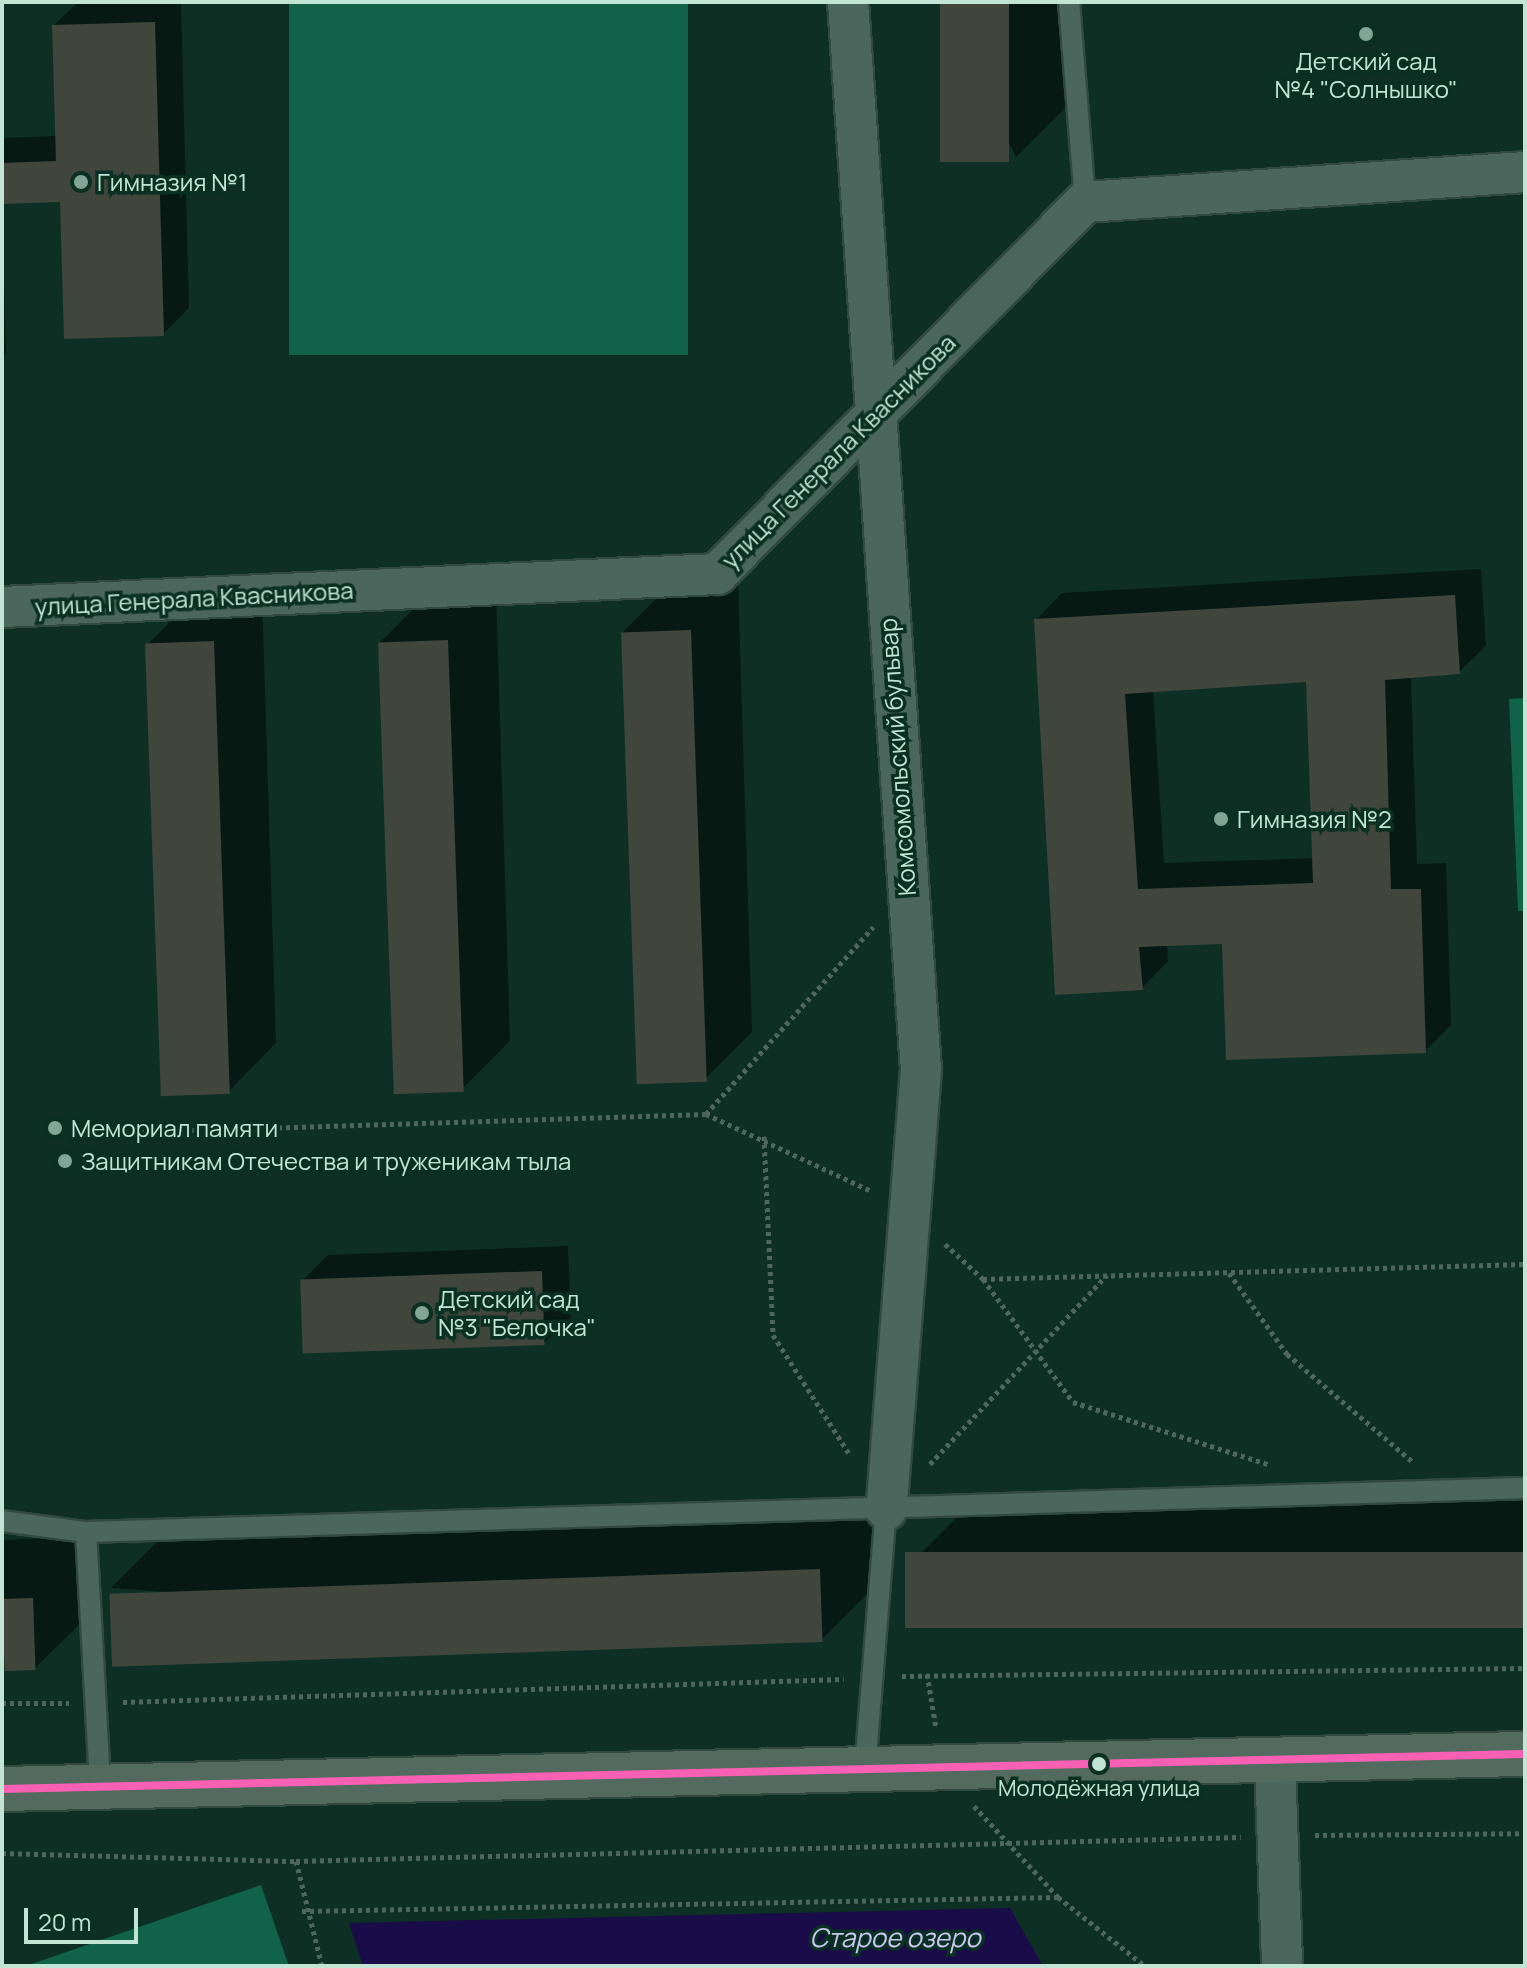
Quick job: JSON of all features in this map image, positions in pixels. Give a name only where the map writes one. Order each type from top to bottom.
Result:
[{"type":"street","name":"Комсомольский бульвар","points":[[848,2],[873,415],[921,1070],[886,1510]]},
{"type":"street","points":[[1085,202],[1525,172]]},
{"type":"street","name":"улица Генерала Квасникова","points":[[2,607],[717,574],[1085,202]]},
{"type":"street","points":[[2,1789],[100,1783],[1275,1762],[1525,1754]]},
{"type":"street","points":[[1275,1762],[1282,1966]]},
{"type":"lane","points":[[1069,2],[1085,202]]},
{"type":"lane","points":[[2,1521],[86,1532],[886,1510],[1525,1488]]},
{"type":"lane","points":[[865,1769],[868,1678],[886,1510]]},
{"type":"lane","points":[[86,1532],[93,1703],[100,1783]]},
{"type":"path","points":[[706,1114],[906,890]]},
{"type":"path","points":[[134,1132],[706,1114],[764,1136],[909,1210],[983,1279],[1073,1402],[1283,1470]]},
{"type":"path","points":[[764,1136],[773,1335],[886,1510],[1107,1275]]},
{"type":"path","points":[[983,1279],[1525,1264]]},
{"type":"path","points":[[1228,1272],[1287,1354],[1423,1471],[1408,1471]]},
{"type":"path","points":[[2,1703],[93,1703],[868,1678],[1525,1668]]},
{"type":"path","points":[[2,1853],[296,1861],[1279,1836],[1525,1833]]},
{"type":"path","points":[[1006,1843],[1058,1897],[1145,1966]]},
{"type":"path","points":[[296,1861],[302,1911],[322,1966]]},
{"type":"path","points":[[302,1911],[1058,1897]]},
{"type":"green space","points":[[289,2],[688,2],[688,355],[289,355]]},
{"type":"green space","points":[[1525,698],[1525,911],[1518,911],[1509,699]]},
{"type":"green space","points":[[261,1885],[289,1966],[26,1966]]},
{"type":"water","name":"Старое озеро","points":[[1010,1908],[1043,1966],[363,1966],[349,1923]]},
{"type":"building","points":[[940,2],[1009,2],[1009,162],[940,162]]},
{"type":"building","name":"Гимназия №1","points":[[155,22],[164,336],[64,339],[60,202],[2,204],[2,163],[56,161],[52,25]]},
{"type":"building","points":[[1455,595],[1460,674],[1385,680],[1391,889],[1421,889],[1426,1053],[1226,1060],[1222,944],[1139,947],[1143,990],[1055,995],[1034,619]],"holes":[[[1306,682],[1313,883],[1138,889],[1125,694]]]},
{"type":"building","points":[[691,630],[707,1082],[637,1084],[621,632]]},
{"type":"building","points":[[448,640],[464,1092],[394,1094],[378,642]]},
{"type":"building","points":[[214,641],[230,1094],[161,1096],[145,643]]},
{"type":"building","name":"Детский сад №3 \"Белочка\"","points":[[542,1271],[545,1345],[303,1353],[300,1279]]},
{"type":"building","points":[[905,1552],[1525,1552],[1525,1628],[905,1628]]},
{"type":"building","points":[[820,1569],[823,1642],[112,1667],[109,1594]]},
{"type":"building","points":[[33,1598],[36,1670],[5,1671],[2,1599]]},
{"type":"transit line","points":[[2,1789],[1525,1754]]},
{"type":"place","name":"Детский сад №4 \"Солнышко\"","points":[[1366,34]]},
{"type":"place","name":"Гимназия №1","points":[[81,182]]},
{"type":"place","name":"Гимназия №2","points":[[1221,819]]},
{"type":"place","name":"Мемориал памяти","points":[[55,1128]]},
{"type":"place","name":"Защитникам Отечества и труженикам тыла","points":[[65,1161]]},
{"type":"place","name":"Детский сад №3 \"Белочка\"","points":[[422,1313]]},
{"type":"place","name":"Молодёжная улица","points":[[1099,1764]]}]
